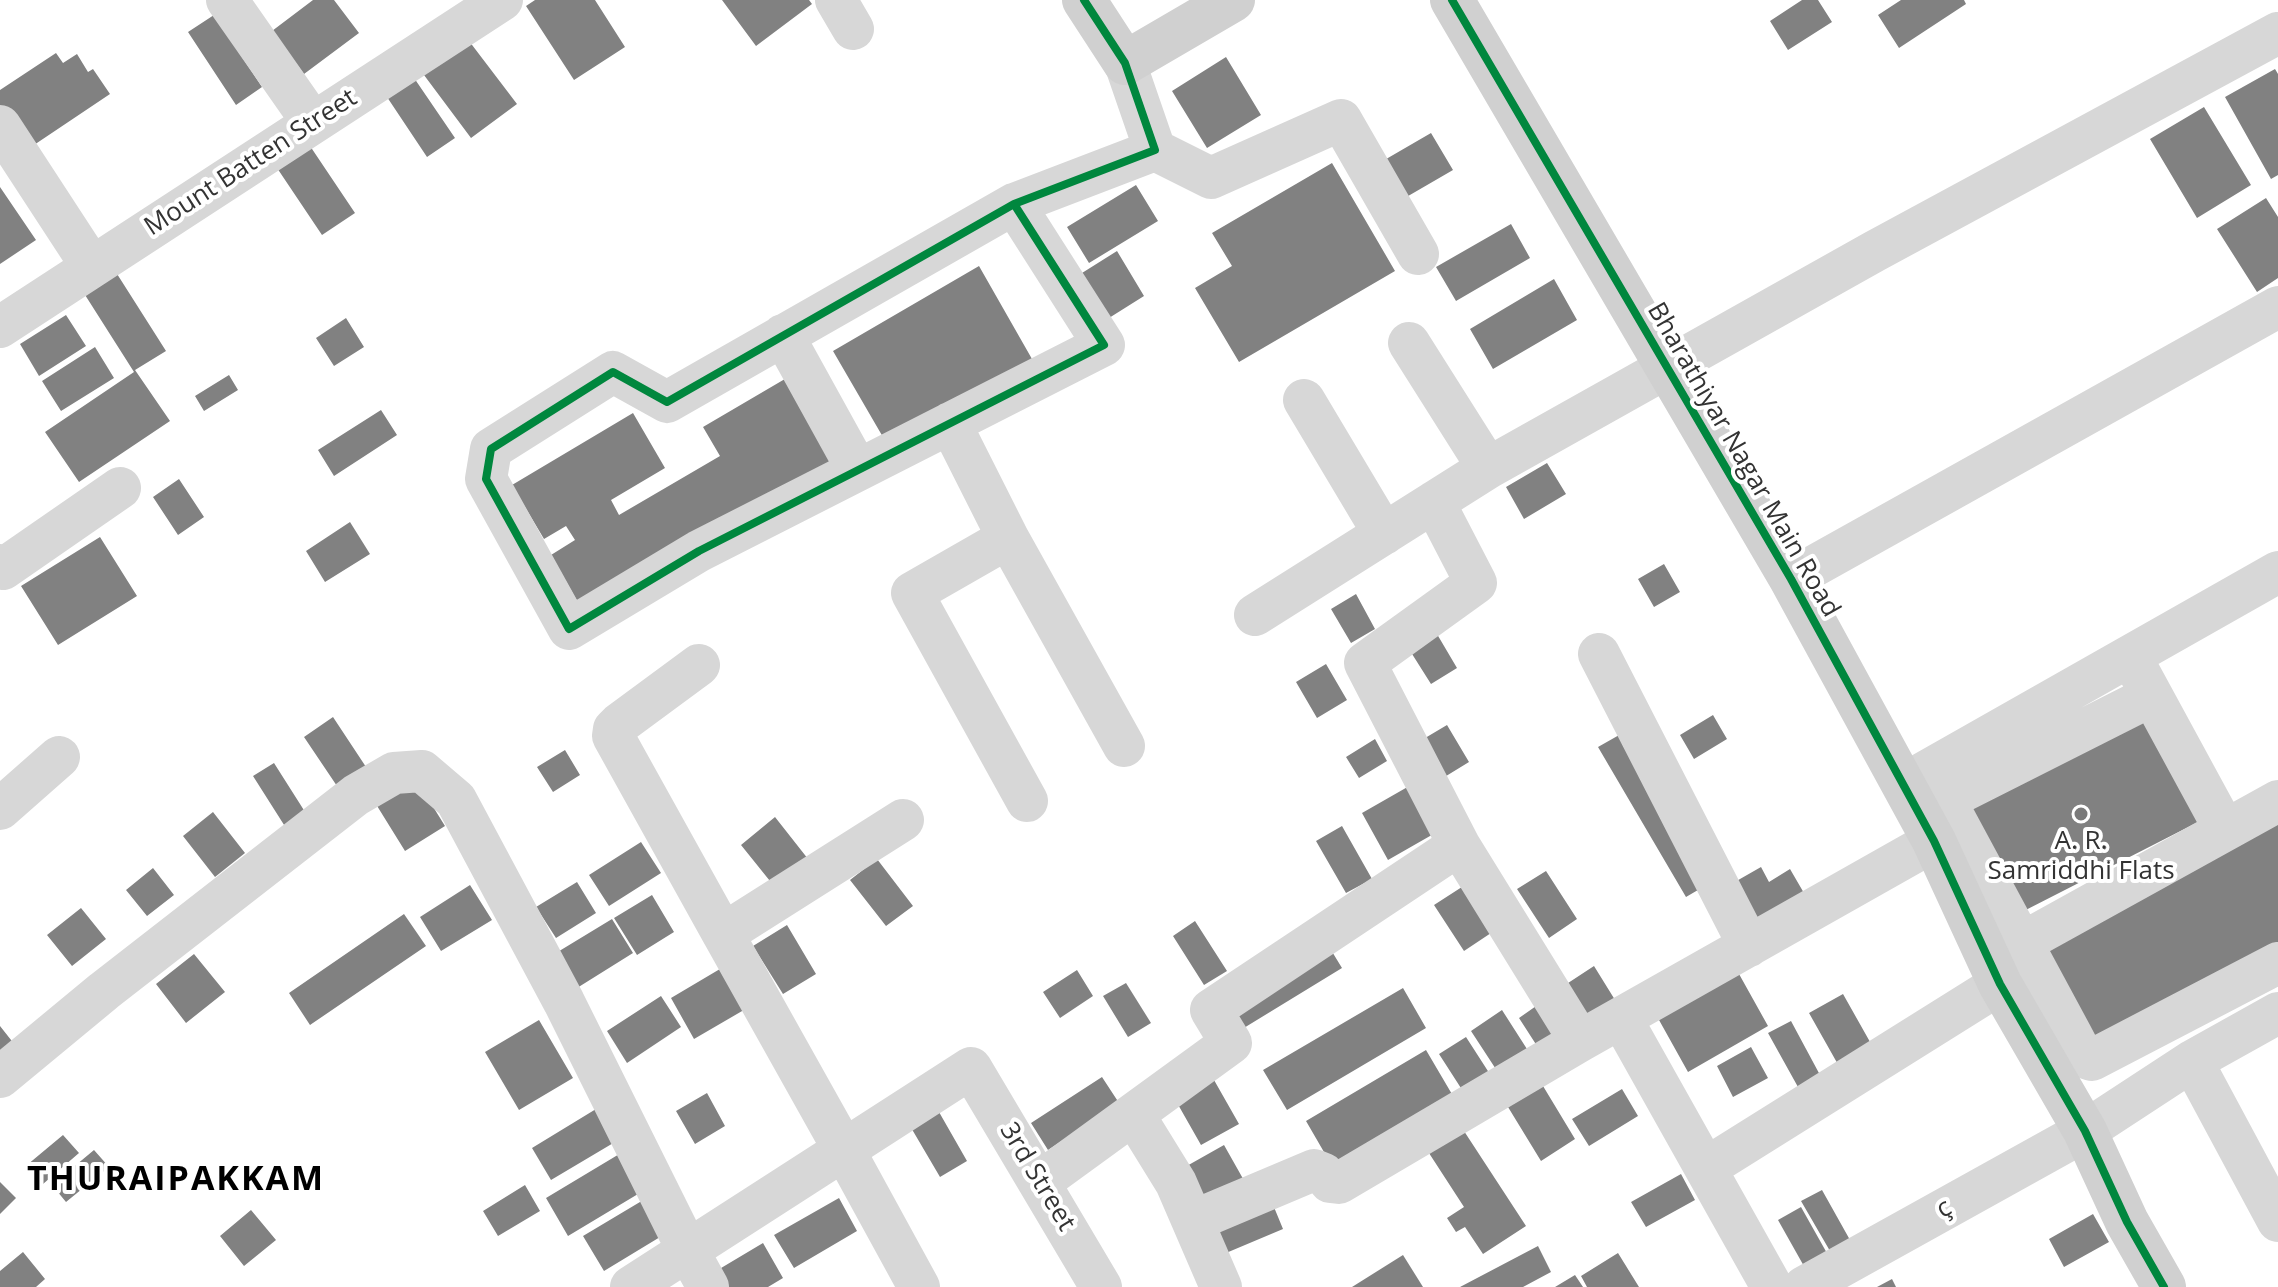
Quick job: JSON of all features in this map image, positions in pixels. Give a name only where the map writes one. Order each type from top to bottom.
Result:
[{"type":"street","points":[[227,0],[313,123]]},
{"type":"street","name":"Mount Batten Street","points":[[0,327],[502,0]]},
{"type":"street","points":[[1084,0],[1125,63],[1155,150],[1211,178],[1341,120],[1418,254]]},
{"type":"street","points":[[1125,63],[1233,0]]},
{"type":"street","name":"Bharathiyar Nagar Main Road","points":[[1452,0],[1791,579],[1934,841],[2055,1044],[2085,1131],[2127,1222],[2164,1287]]},
{"type":"street","points":[[1255,615],[1488,468],[1889,243],[2278,33]]},
{"type":"street","points":[[0,126],[92,267]]},
{"type":"street","points":[[1014,204],[1104,345],[699,551],[569,629],[486,479],[491,449],[613,372],[667,402],[1014,204],[1155,150]]},
{"type":"street","points":[[1791,579],[2278,307]]},
{"type":"street","points":[[783,335],[857,469]]},
{"type":"street","points":[[1409,343],[1488,468]]},
{"type":"street","points":[[1304,400],[1384,534]]},
{"type":"street","points":[[950,423],[1008,538],[1124,746]]},
{"type":"street","points":[[0,565],[3,569],[120,488]]},
{"type":"street","points":[[1434,502],[1476,583],[1365,663],[1459,845],[1580,1041]]},
{"type":"street","points":[[1008,538],[912,593],[1027,801]]},
{"type":"street","points":[[2004,962],[1948,800],[2036,710],[2278,572]]},
{"type":"street","points":[[1599,654],[1749,946]]},
{"type":"street","points":[[2130,654],[2225,830]]},
{"type":"street","points":[[699,665],[619,724],[613,736],[919,1287]]},
{"type":"street","points":[[1904,784],[2057,745],[2151,696]]},
{"type":"street","points":[[2036,710],[2057,745]]},
{"type":"street","points":[[0,809],[59,757]]},
{"type":"street","points":[[0,1077],[104,991],[356,795],[394,773],[422,771],[456,800],[564,1002],[708,1287]]},
{"type":"street","points":[[1706,1168],[2004,962],[2278,801]]},
{"type":"street","points":[[723,934],[903,820]]},
{"type":"street","points":[[1193,1221],[1314,1170],[1324,1174],[1330,1182],[1339,1183],[1580,1041],[1934,841]]},
{"type":"street","points":[[1040,1182],[1231,1043],[1211,1010],[1459,845]]},
{"type":"street","points":[[2055,1044],[2092,1060],[2278,963]]},
{"type":"street","name":"ç","points":[[1804,1287],[2085,1131],[2192,1061],[2278,1013]]},
{"type":"street","points":[[1621,1018],[1706,1168],[1757,1281]]},
{"type":"street","points":[[2192,1061],[2278,1221]]},
{"type":"street","name":"3rd Street","points":[[844,1150],[971,1068],[1101,1287]]},
{"type":"street","points":[[1134,1115],[1176,1183],[1221,1287]]},
{"type":"street","points":[[631,1287],[844,1150]]},
{"type":"building","points":[[313,0],[334,0],[359,33],[304,74],[272,31]]},
{"type":"building","points":[[535,0],[595,0],[625,47],[574,80],[526,6]]},
{"type":"building","points":[[722,0],[809,0],[812,4],[756,46]]},
{"type":"building","points":[[1802,0],[1818,0],[1832,22],[1788,50],[1770,21]]},
{"type":"building","points":[[1901,0],[1964,0],[1966,4],[1899,48],[1878,15]]},
{"type":"building","points":[[214,15],[262,87],[236,105],[188,32]]},
{"type":"building","points":[[466,37],[517,104],[471,138],[421,71]]},
{"type":"building","points":[[56,53],[63,63],[77,54],[88,72],[93,69],[110,94],[25,151],[0,113],[0,90]]},
{"type":"building","points":[[1226,57],[1261,115],[1207,148],[1172,91]]},
{"type":"building","points":[[2275,69],[2278,74],[2278,175],[2271,179],[2225,97]]},
{"type":"building","points":[[410,72],[455,138],[427,157],[383,91]]},
{"type":"building","points":[[2204,107],[2251,185],[2197,218],[2150,139]]},
{"type":"building","points":[[1431,133],[1453,170],[1403,199],[1381,162]]},
{"type":"building","points":[[306,140],[355,213],[322,235],[273,162]]},
{"type":"building","points":[[1332,163],[1395,271],[1239,362],[1195,288],[1232,266],[1212,233]]},
{"type":"building","points":[[1136,185],[1158,221],[1089,263],[1067,227]]},
{"type":"building","points":[[0,187],[36,240],[0,264]]},
{"type":"building","points":[[2266,198],[2278,217],[2278,278],[2257,292],[2217,229]]},
{"type":"building","points":[[1511,224],[1530,258],[1456,301],[1436,267]]},
{"type":"building","points":[[1117,251],[1144,296],[1109,318],[1082,273]]},
{"type":"building","points":[[112,266],[166,351],[135,370],[170,421],[79,482],[45,432],[134,372],[80,287]]},
{"type":"building","points":[[979,266],[1032,359],[887,444],[833,351]]},
{"type":"building","points":[[1554,279],[1577,320],[1493,369],[1470,329]]},
{"type":"building","points":[[66,315],[86,346],[39,376],[20,344]]},
{"type":"building","points":[[346,318],[364,347],[334,366],[316,338]]},
{"type":"building","points":[[95,347],[114,378],[61,411],[42,381]]},
{"type":"building","points":[[229,375],[238,390],[204,411],[195,396]]},
{"type":"building","points":[[790,376],[841,463],[580,606],[551,555],[575,540],[566,526],[544,539],[512,485],[633,413],[665,468],[611,500],[619,515],[720,456],[703,427]]},
{"type":"building","points":[[381,410],[397,435],[334,476],[318,450]]},
{"type":"building","points":[[1547,463],[1566,494],[1524,519],[1506,487]]},
{"type":"building","points":[[179,479],[204,517],[178,535],[153,497]]},
{"type":"building","points":[[350,522],[370,554],[325,582],[306,551]]},
{"type":"building","points":[[100,537],[137,596],[58,645],[21,586]]},
{"type":"building","points":[[1664,564],[1680,592],[1654,607],[1638,579]]},
{"type":"building","points":[[1356,594],[1375,629],[1351,643],[1331,609]]},
{"type":"building","points":[[1434,629],[1457,668],[1431,684],[1407,646]]},
{"type":"building","points":[[1326,664],[1347,700],[1317,718],[1296,682]]},
{"type":"building","name":"A. R. Samriddhi Flats","points":[[2149,711],[2204,819],[2012,917],[1958,810]]},
{"type":"building","points":[[1713,715],[1727,739],[1694,759],[1680,735]]},
{"type":"building","points":[[333,717],[368,770],[339,789],[304,737]]},
{"type":"building","points":[[1447,725],[1469,762],[1438,781],[1415,744]]},
{"type":"building","points":[[1628,730],[1715,880],[1686,897],[1598,747]]},
{"type":"building","points":[[1375,739],[1387,761],[1359,778],[1346,757]]},
{"type":"building","points":[[565,750],[580,775],[553,792],[537,767]]},
{"type":"building","points":[[274,763],[307,815],[286,828],[253,776]]},
{"type":"building","points":[[414,776],[445,826],[405,851],[374,801]]},
{"type":"building","points":[[1411,785],[1437,832],[1388,860],[1362,813]]},
{"type":"building","points":[[213,812],[245,853],[215,877],[183,836]]},
{"type":"building","points":[[2278,815],[2278,944],[2083,1049],[2030,947]]},
{"type":"building","points":[[775,817],[812,864],[778,891],[741,845]]},
{"type":"building","points":[[1342,826],[1372,879],[1346,893],[1316,841]]},
{"type":"building","points":[[641,842],[661,873],[609,906],[589,875]]},
{"type":"building","points":[[877,859],[913,906],[886,926],[850,880]]},
{"type":"building","points":[[1761,867],[1769,882],[1790,869],[1808,900],[1760,928],[1733,883]]},
{"type":"building","points":[[153,868],[174,895],[147,916],[126,890]]},
{"type":"building","points":[[1546,871],[1577,919],[1549,938],[1517,889]]},
{"type":"building","points":[[577,882],[596,913],[556,938],[536,907]]},
{"type":"building","points":[[470,885],[492,920],[441,951],[420,917]]},
{"type":"building","points":[[1465,885],[1494,931],[1464,951],[1434,905]]},
{"type":"building","points":[[652,895],[674,932],[637,955],[614,918]]},
{"type":"building","points":[[81,908],[106,939],[72,966],[47,935]]},
{"type":"building","points":[[404,914],[426,946],[310,1025],[289,993]]},
{"type":"building","points":[[612,919],[633,953],[577,988],[556,953]]},
{"type":"building","points":[[1195,921],[1227,971],[1204,985],[1173,936]]},
{"type":"building","points":[[787,925],[816,974],[783,994],[753,946]]},
{"type":"building","points":[[1331,950],[1342,968],[1234,1034],[1223,1016]]},
{"type":"building","points":[[194,954],[225,992],[186,1023],[156,984]]},
{"type":"building","points":[[1734,965],[1768,1026],[1688,1072],[1654,1011]]},
{"type":"building","points":[[725,966],[749,1007],[694,1039],[671,998]]},
{"type":"building","points":[[1594,966],[1620,1008],[1592,1026],[1565,985]]},
{"type":"building","points":[[1077,970],[1093,996],[1060,1018],[1043,992]]},
{"type":"building","points":[[1126,983],[1151,1023],[1128,1037],[1103,996]]},
{"type":"building","points":[[1403,988],[1426,1028],[1287,1110],[1263,1070]]},
{"type":"building","points":[[1843,994],[1874,1049],[1840,1068],[1809,1013]]},
{"type":"building","points":[[661,996],[681,1027],[627,1063],[607,1031]]},
{"type":"building","points":[[1539,1004],[1559,1035],[1539,1049],[1519,1018]]},
{"type":"building","points":[[1502,1010],[1534,1060],[1503,1080],[1471,1031]]},
{"type":"building","points":[[539,1020],[573,1078],[519,1110],[485,1052]]},
{"type":"building","points":[[1791,1021],[1820,1075],[1798,1087],[1768,1033]]},
{"type":"building","points":[[0,1026],[15,1045],[0,1057]]},
{"type":"building","points":[[1466,1037],[1495,1082],[1468,1099],[1439,1054]]},
{"type":"building","points":[[1751,1047],[1768,1078],[1733,1097],[1717,1066]]},
{"type":"building","points":[[1426,1050],[1456,1101],[1335,1171],[1306,1121]]},
{"type":"building","points":[[1102,1077],[1119,1103],[1048,1150],[1031,1123]]},
{"type":"building","points":[[1214,1080],[1239,1124],[1201,1145],[1176,1101]]},
{"type":"building","points":[[1543,1086],[1575,1139],[1541,1161],[1508,1107]]},
{"type":"building","points":[[1622,1089],[1638,1116],[1589,1146],[1572,1119]]},
{"type":"building","points":[[707,1093],[725,1126],[695,1144],[676,1111]]},
{"type":"building","points":[[931,1098],[967,1161],[940,1177],[903,1114]]},
{"type":"building","points":[[596,1109],[615,1142],[551,1180],[532,1148]]},
{"type":"building","points":[[1462,1128],[1526,1226],[1483,1254],[1465,1227],[1456,1232],[1447,1218],[1464,1207],[1427,1150]]},
{"type":"building","points":[[63,1135],[79,1153],[43,1184],[27,1165]]},
{"type":"building","points":[[1224,1145],[1246,1184],[1207,1206],[1185,1167]]},
{"type":"building","points":[[94,1150],[109,1167],[66,1202],[52,1185]]},
{"type":"building","points":[[621,1153],[643,1191],[568,1236],[546,1198]]},
{"type":"building","points":[[1681,1174],[1695,1200],[1646,1227],[1631,1202]]},
{"type":"building","points":[[0,1182],[16,1198],[0,1214]]},
{"type":"building","points":[[525,1185],[540,1211],[498,1236],[483,1211]]},
{"type":"building","points":[[1822,1190],[1850,1240],[1830,1251],[1801,1201]]},
{"type":"building","points":[[1269,1195],[1283,1229],[1226,1253],[1211,1219]]},
{"type":"building","points":[[839,1198],[857,1231],[794,1268],[774,1235]]},
{"type":"building","points":[[645,1199],[665,1234],[604,1271],[583,1236]]},
{"type":"building","points":[[1801,1207],[1828,1255],[1805,1268],[1778,1220]]},
{"type":"building","points":[[251,1210],[276,1240],[244,1266],[220,1236]]},
{"type":"building","points":[[2093,1214],[2109,1242],[2064,1267],[2049,1239]]},
{"type":"building","points":[[763,1243],[783,1278],[768,1287],[719,1287],[711,1274]]},
{"type":"building","points":[[1538,1246],[1551,1272],[1523,1287],[1460,1287]]},
{"type":"building","points":[[23,1252],[45,1279],[36,1287],[0,1287],[0,1271]]},
{"type":"building","points":[[1618,1253],[1639,1287],[1587,1287],[1581,1276]]},
{"type":"building","points":[[1403,1255],[1423,1287],[1352,1287]]},
{"type":"building","points":[[1575,1275],[1583,1287],[1555,1287]]},
{"type":"building","points":[[1892,1279],[1896,1287],[1877,1287]]},
{"type":"cycle path","points":[[1014,204],[1104,345],[699,551],[569,629],[486,479],[491,449],[613,372],[667,402],[1014,204],[1155,150],[1125,63],[1084,0]]},
{"type":"cycle path","points":[[1452,0],[1791,579],[1934,841],[2000,984],[2085,1131],[2127,1222],[2164,1287]]},
{"type":"place","name":"A. R. Samriddhi Flats","points":[[2081,814]]},
{"type":"district","name":"THURAIPAKKAM","points":[[176,1180]]}]
